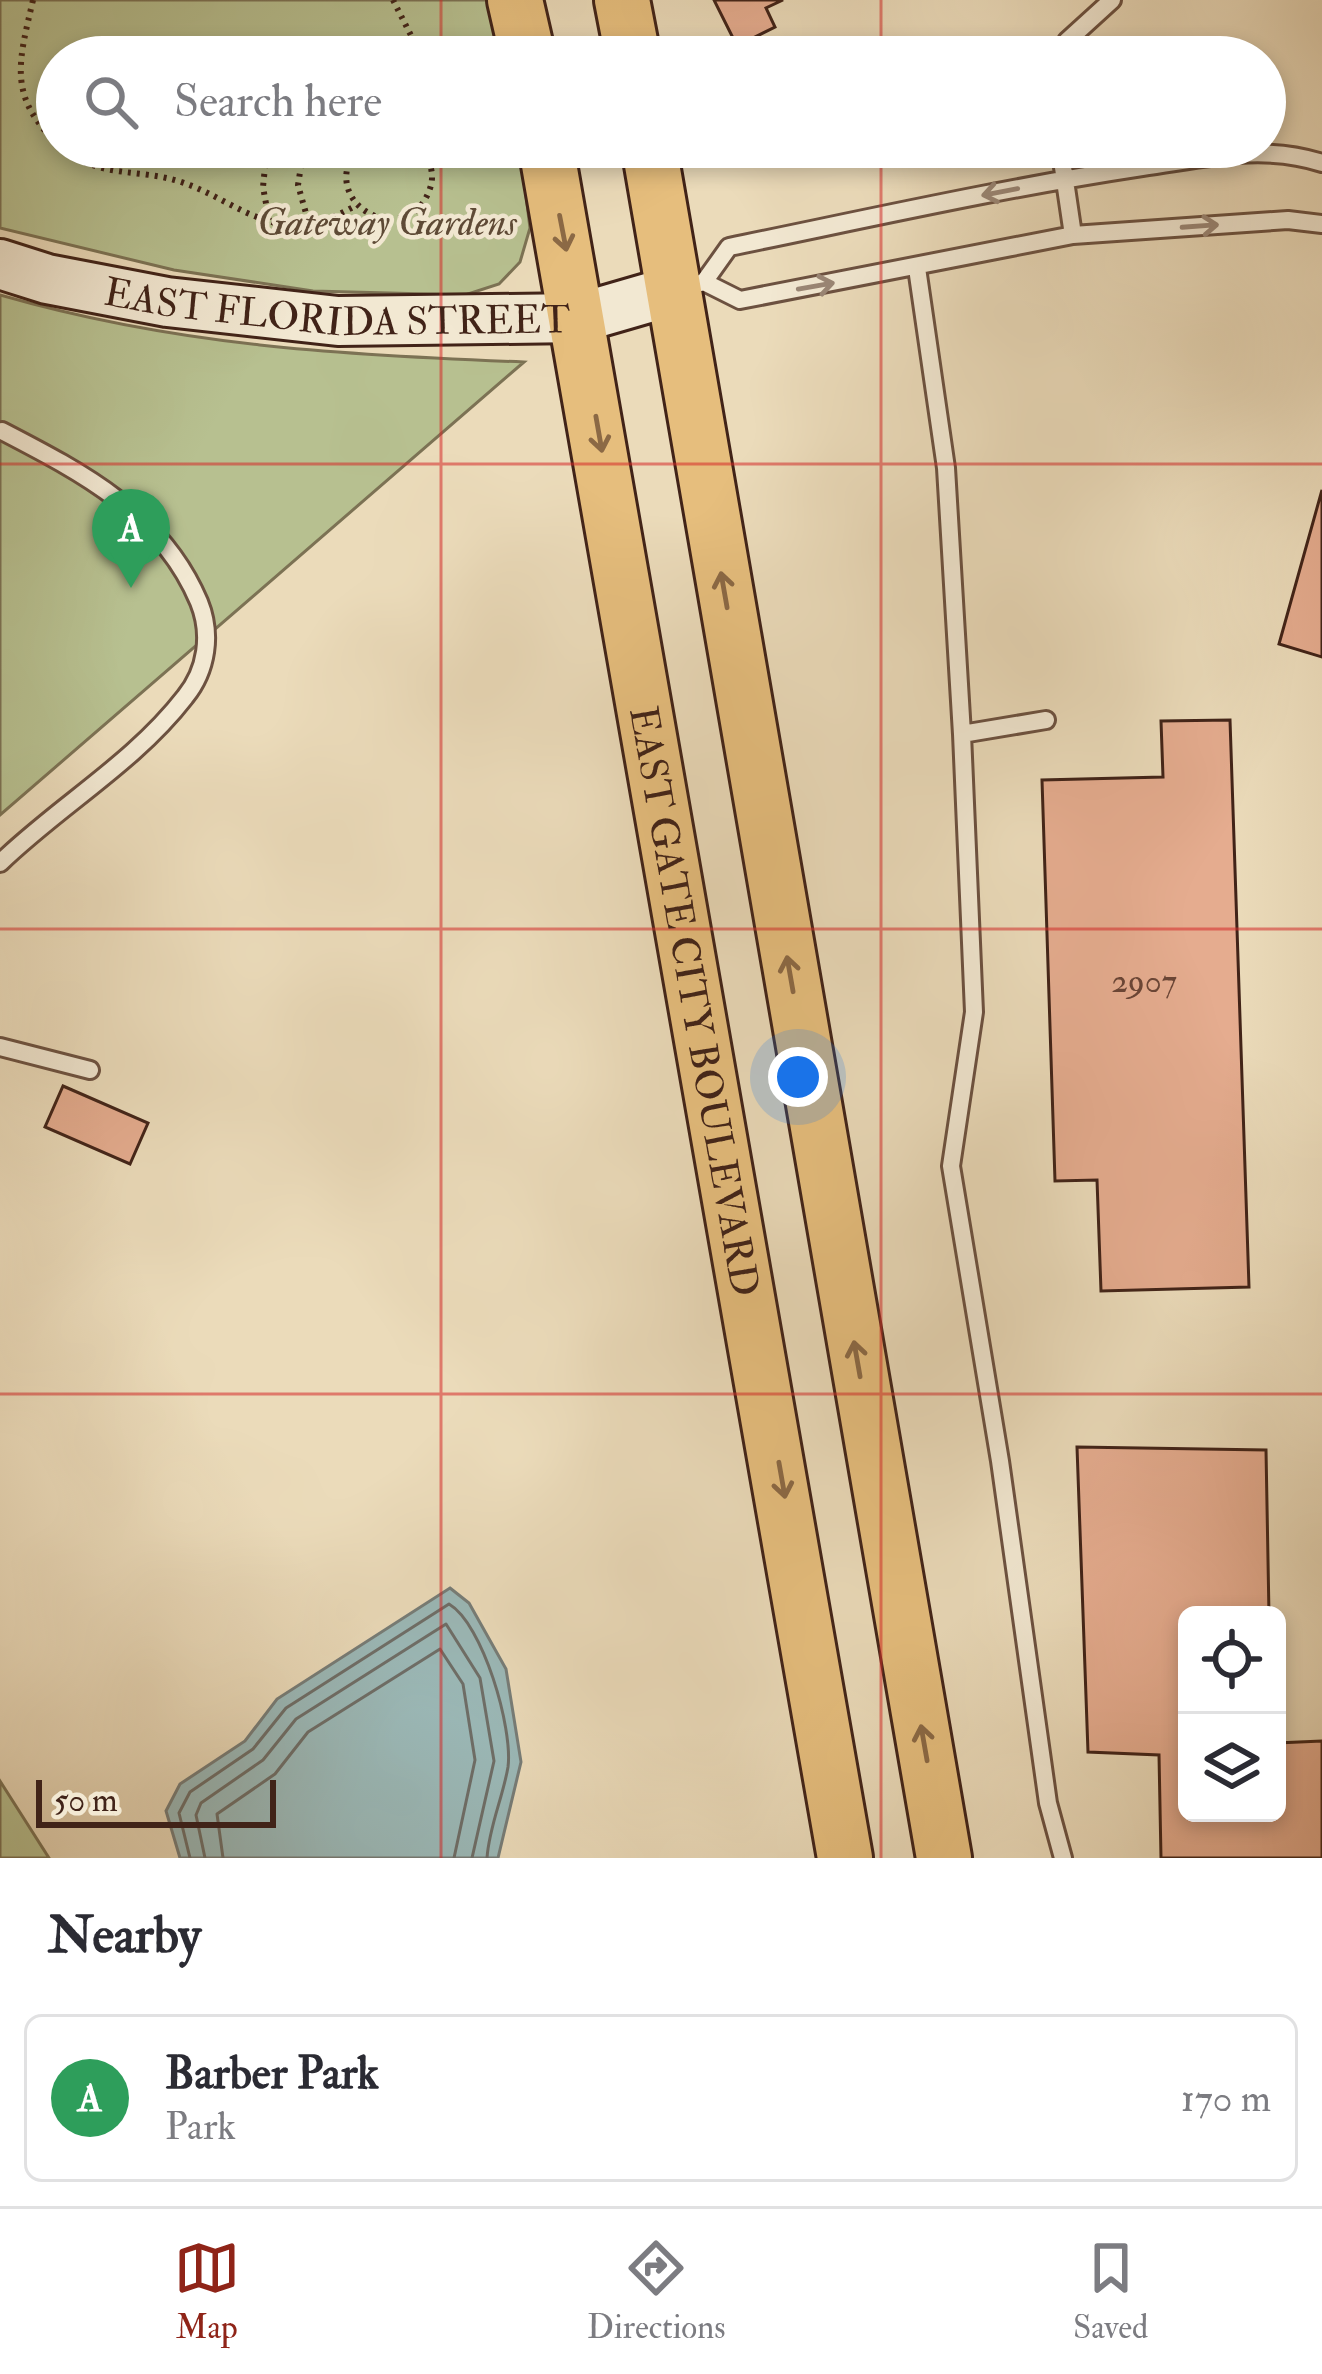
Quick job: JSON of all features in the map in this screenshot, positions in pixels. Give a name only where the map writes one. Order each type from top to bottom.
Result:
[{"type":"main road","points":[[515,0],[523,36]]},
{"type":"main road","points":[[622,0],[629,36]]},
{"type":"main road","name":"EAST GATE CITY BOULEVARD","points":[[551,168],[845,1858]]},
{"type":"main road","points":[[655,168],[688,286],[944,1858]]},
{"type":"main road","name":"EAST FLORIDA STREET","points":[[0,264],[47,279],[167,302],[338,321],[579,318],[688,286]]},
{"type":"lane","points":[[1072,36],[1112,0]]},
{"type":"lane","points":[[1286,154],[1322,163]]},
{"type":"lane","points":[[1063,168],[1073,235]]},
{"type":"lane","points":[[688,286],[729,247],[1134,168]]},
{"type":"lane","points":[[688,286],[740,300],[1073,235],[1288,220],[1322,224]]},
{"type":"lane","points":[[916,268],[946,468],[974,1012],[951,1166],[1000,1461],[1048,1803],[1063,1858]]},
{"type":"lane","points":[[0,863],[146,741],[189,694],[206,655],[206,618],[187,574],[160,535],[81,472],[2,431]]},
{"type":"lane","points":[[962,734],[1046,720]]},
{"type":"lane","points":[[0,1047],[91,1070]]},
{"type":"path","points":[[33,0],[20,57],[25,104],[36,117]]},
{"type":"path","points":[[393,0],[410,36]]},
{"type":"path","points":[[104,168],[181,181],[270,222],[309,224],[357,205]]},
{"type":"path","points":[[264,168],[262,188],[270,222]]},
{"type":"path","points":[[301,168],[298,185],[309,224]]},
{"type":"path","points":[[348,168],[346,179],[357,205],[381,219],[410,215],[421,206],[432,180],[431,168]]},
{"type":"green space","name":"Gateway Gardens","points":[[0,0],[500,0],[506,36],[36,36],[36,168],[523,168],[530,228],[520,262],[499,284],[465,295],[313,291],[174,270],[0,228]]},
{"type":"green space","points":[[0,295],[195,337],[324,351],[524,362],[0,815]]},
{"type":"green space","points":[[0,1781],[49,1858],[0,1858]]},
{"type":"water","points":[[450,1588],[469,1603],[506,1669],[521,1762],[498,1858],[180,1858],[166,1811],[180,1784],[245,1741],[277,1699]]},
{"type":"building","points":[[714,0],[783,0],[766,8],[775,27],[757,36],[732,36]]},
{"type":"building","points":[[1322,490],[1322,657],[1279,644]]},
{"type":"building","points":[[1230,720],[1249,1287],[1101,1291],[1097,1180],[1055,1181],[1042,780],[1163,777],[1161,721]]},
{"type":"building","points":[[63,1086],[148,1123],[130,1164],[45,1127]]},
{"type":"building","points":[[1077,1447],[1266,1450],[1269,1606],[1178,1606],[1178,1822],[1286,1822],[1286,1743],[1322,1741],[1322,1858],[1161,1858],[1159,1755],[1088,1752]]},
{"type":"place","name":"Barber Park","points":[[131,588]]}]
